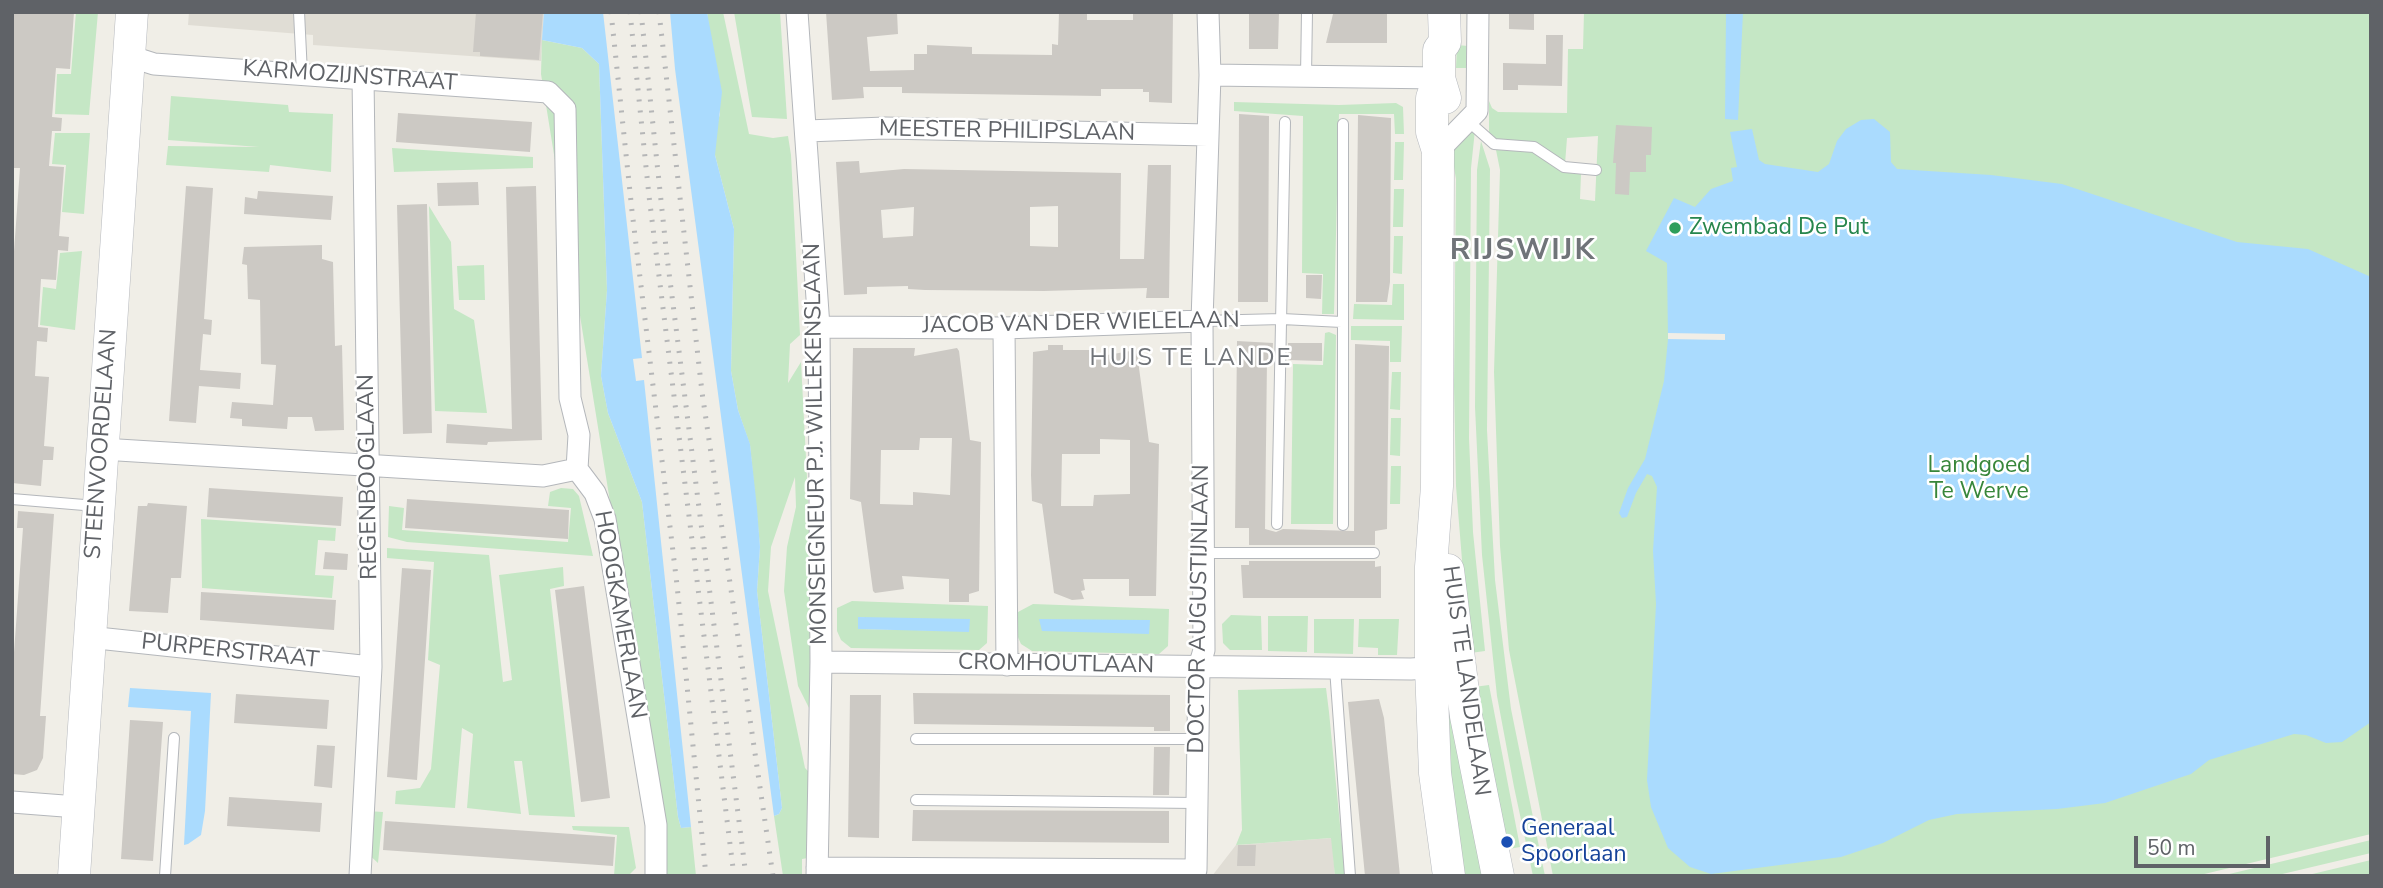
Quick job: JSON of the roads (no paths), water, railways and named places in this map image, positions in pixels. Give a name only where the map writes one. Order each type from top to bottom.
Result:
[{"type":"street","name":"STEENVOORDELAAN","points":[[74,876],[132,12]]},
{"type":"street","name":"MONSEIGNEUR P.J. WILLEKENSLAAN","points":[[797,12],[819,327],[821,662],[817,872]]},
{"type":"street","name":"DOCTOR AUGUSTIJNLAAN","points":[[817,872],[1196,870],[1196,739],[1199,667],[1204,650],[1202,321],[1210,75],[1209,12]]},
{"type":"street","name":"HUIS TE LANDELAAN","points":[[1435,12],[1433,42],[1439,64]]},
{"type":"street","name":"HUIS TE LANDELAAN","points":[[1444,12],[1445,42],[1432,98],[1432,132],[1438,151],[1437,486],[1431,577],[1444,666],[1479,791],[1498,876]]},
{"type":"street","points":[[1438,151],[1477,111],[1478,12]]},
{"type":"street","name":"KARMOZIJNSTRAAT","points":[[129,56],[154,64],[548,92],[565,109],[570,398],[579,435],[577,469]]},
{"type":"street","points":[[1210,75],[1306,76],[1439,64]]},
{"type":"street","name":"REGENBOOGLAAN","points":[[360,876],[371,667],[363,77]]},
{"type":"street","name":"MEESTER PHILIPSLAAN","points":[[807,131],[885,128],[1208,135]]},
{"type":"street","name":"JACOB VAN DER WIELELAAN","points":[[819,327],[1004,328],[1202,321]]},
{"type":"street","points":[[1004,328],[1007,665]]},
{"type":"street","points":[[103,449],[543,476],[577,469]]},
{"type":"street","name":"HOOGKAMERLAAN","points":[[577,469],[595,493],[607,529],[656,825],[656,876]]},
{"type":"street","name":"PURPERSTRAAT","points":[[88,637],[371,667]]},
{"type":"street","name":"CROMHOUTLAAN","points":[[821,662],[1335,668],[1444,666]]},
{"type":"street","name":"HUIS TE LANDELAAN","points":[[1444,666],[1435,773],[1449,876]]},
{"type":"street","points":[[12,802],[77,807]]},
{"type":"lane","points":[[299,12],[302,74]]},
{"type":"lane","points":[[1306,76],[1307,12]]},
{"type":"lane","points":[[1468,121],[1494,144],[1534,147],[1564,167],[1596,170]]},
{"type":"lane","points":[[1277,524],[1285,122]]},
{"type":"lane","points":[[1343,124],[1343,525]]},
{"type":"lane","name":"JACOB VAN DER WIELELAAN","points":[[1202,321],[1282,319],[1342,322]]},
{"type":"lane","points":[[12,499],[99,506]]},
{"type":"lane","points":[[1203,553],[1374,553]]},
{"type":"lane","points":[[1335,668],[1350,876]]},
{"type":"lane","points":[[165,876],[174,738]]},
{"type":"lane","points":[[916,739],[1196,739]]},
{"type":"lane","points":[[916,800],[1197,803]]},
{"type":"water","points":[[544,12],[603,12],[642,358],[633,359],[636,381],[644,380],[691,827],[681,828],[678,817],[642,502],[608,413],[601,376],[607,290],[599,64],[582,48],[542,40]]},
{"type":"water","points":[[670,12],[707,12],[722,92],[715,155],[734,229],[731,371],[738,410],[750,444],[757,508],[760,547],[757,591],[782,808],[779,814],[774,816],[675,69]]},
{"type":"water","points":[[1726,12],[1743,12],[1738,120],[1725,119]]},
{"type":"water","name":"Landgoed Te Werve","points":[[1874,119],[1890,132],[1891,162],[1897,169],[1991,175],[2062,184],[2237,242],[2308,249],[2371,277],[2371,722],[2342,742],[2326,743],[2306,735],[2294,734],[2209,760],[2191,774],[2105,803],[2057,809],[1957,814],[1929,820],[1883,843],[1841,857],[1711,874],[1690,867],[1668,848],[1651,807],[1647,780],[1656,604],[1653,551],[1657,487],[1652,476],[1647,474],[1627,517],[1622,518],[1619,513],[1628,488],[1645,459],[1664,381],[1668,339],[1667,263],[1646,251],[1674,198],[1695,207],[1711,189],[1733,181],[1731,168],[1737,167],[1730,132],[1752,129],[1759,160],[1765,164],[1818,172],[1829,164],[1837,141],[1846,129],[1861,120]]},
{"type":"water","points":[[858,617],[970,619],[969,632],[858,629]]},
{"type":"water","points":[[1039,619],[1150,620],[1149,634],[1042,631]]},
{"type":"water","points":[[130,688],[211,693],[205,811],[201,835],[188,844],[184,845],[191,711],[128,707]]},
{"type":"railway","points":[[611,12],[677,585],[706,876]]},
{"type":"railway","points":[[630,12],[649,196],[734,876]]},
{"type":"railway","points":[[641,12],[667,257],[746,876]]},
{"type":"railway","points":[[659,12],[702,392],[773,876]]},
{"type":"place","name":"Zwembad De Put","points":[[1675,228]]},
{"type":"place","name":"Generaal Spoorlaan","points":[[1507,842]]},
{"type":"district","name":"RIJSWIJK","points":[[1523,252]]},
{"type":"district","name":"HUIS TE LANDE","points":[[1191,359]]}]
